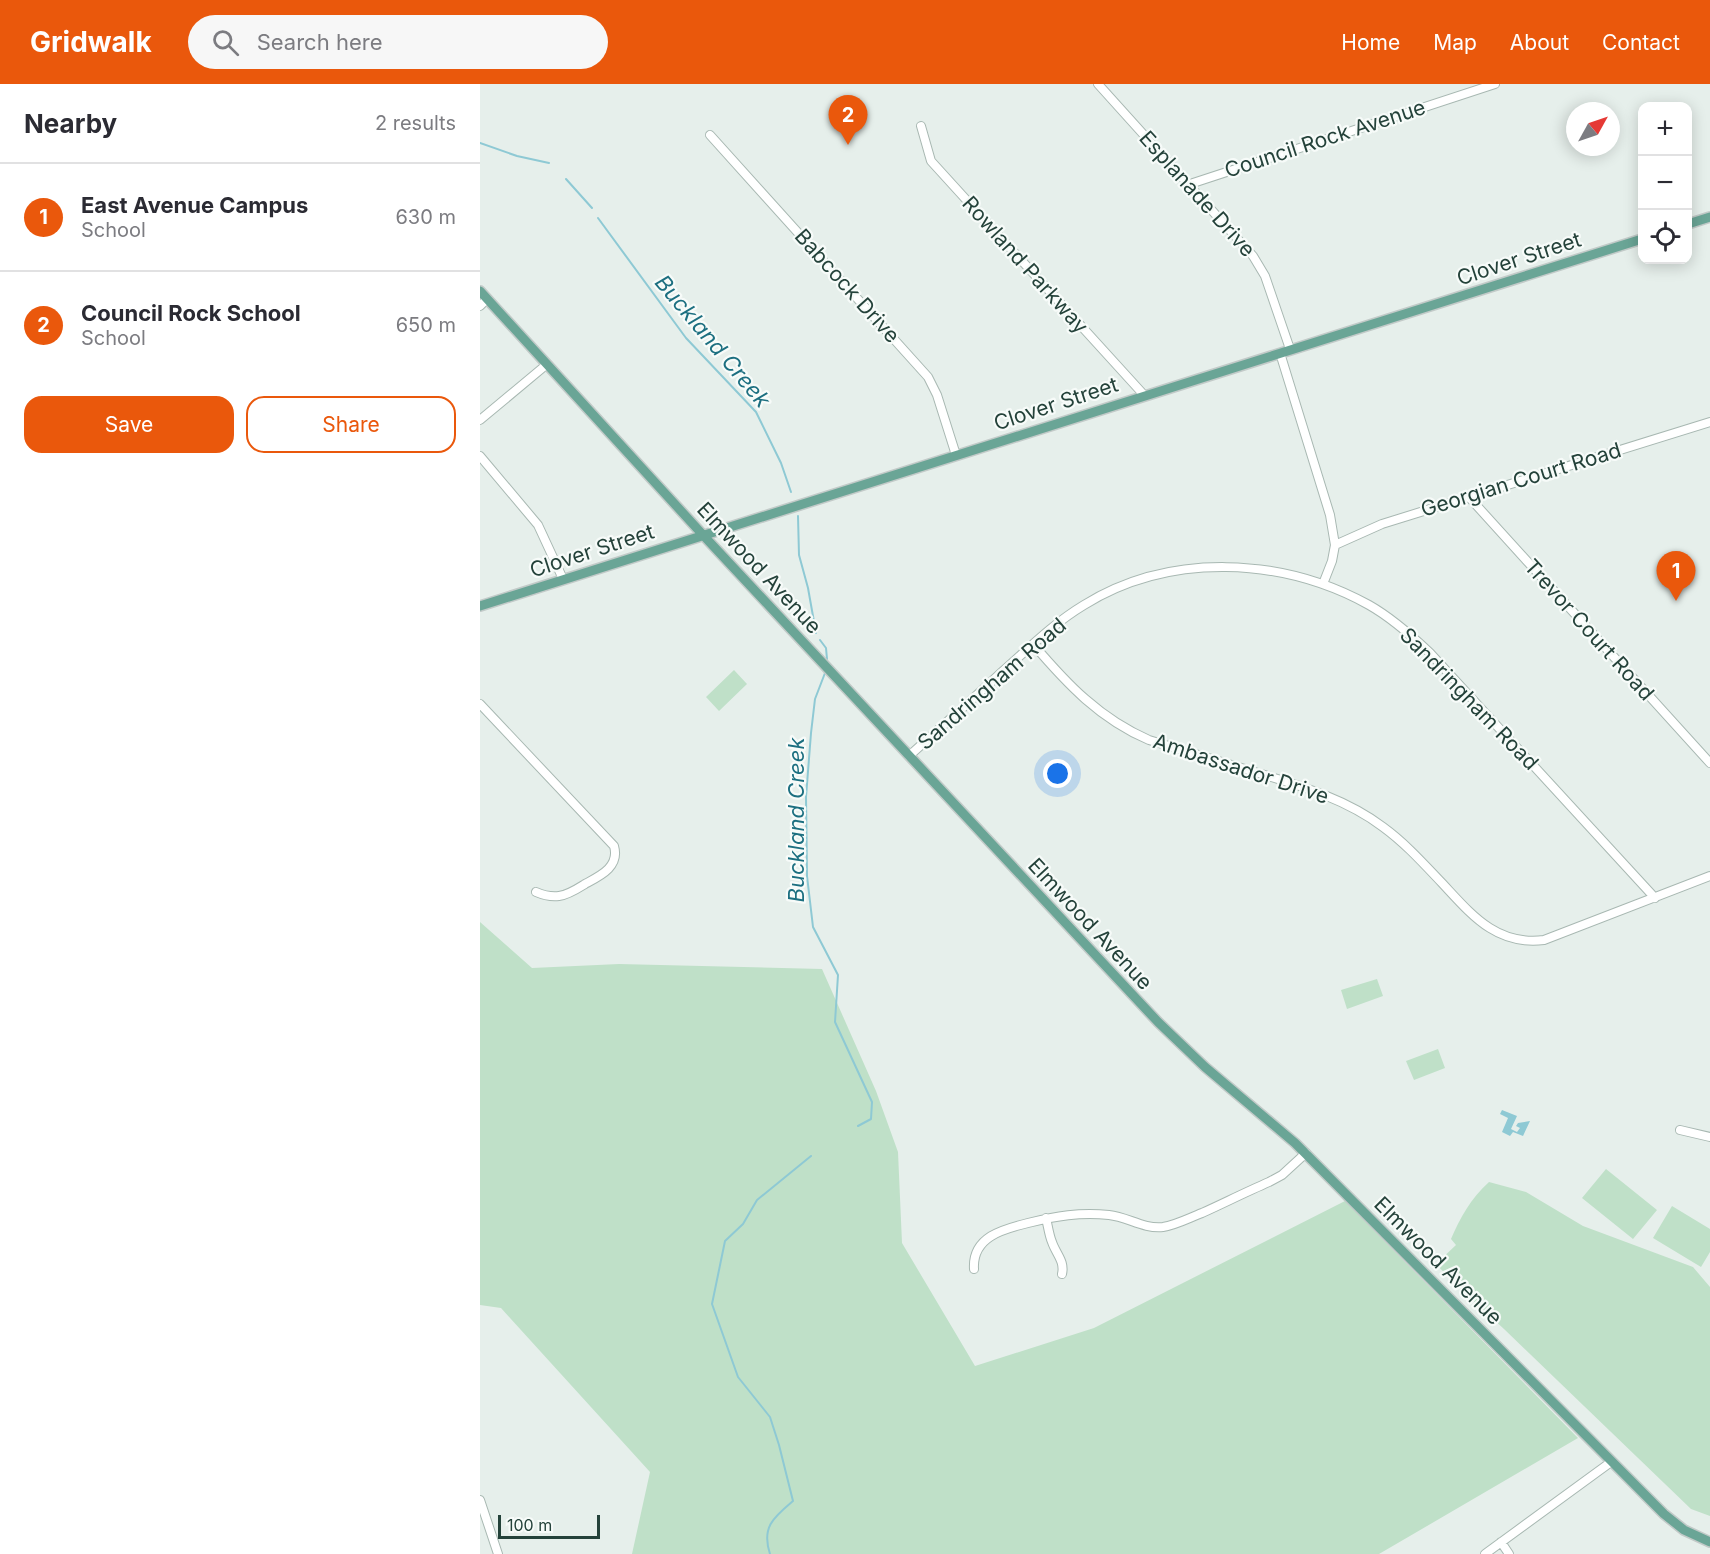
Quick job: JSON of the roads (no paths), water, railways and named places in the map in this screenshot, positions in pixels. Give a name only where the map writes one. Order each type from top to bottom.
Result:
[{"type":"main road","points":[[1692,223],[1710,217]]},
{"type":"main road","name":"Clover Street","points":[[480,606],[1638,240]]},
{"type":"main road","name":"Elmwood Avenue","points":[[480,291],[484,303],[546,365],[1158,1022],[1183,1047],[1306,1154],[1674,1523],[1710,1542]]},
{"type":"street","name":"Esplanade Drive","points":[[1098,84],[1253,256],[1265,276],[1290,349]]},
{"type":"street","name":"Council Rock Avenue","points":[[1190,184],[1496,84]]},
{"type":"street","name":"Rowland Parkway","points":[[921,126],[931,160],[1144,395]]},
{"type":"street","name":"Babcock Drive","points":[[710,135],[928,376],[938,395],[956,454]]},
{"type":"street","points":[[1280,353],[1330,515],[1335,544],[1332,561],[1323,584]]},
{"type":"street","points":[[480,420],[546,365]]},
{"type":"street","name":"Georgian Court Road","points":[[1335,544],[1382,524],[1468,496],[1710,422]]},
{"type":"street","points":[[480,456],[538,525],[563,579]]},
{"type":"street","name":"Trevor Court Road","points":[[1468,496],[1710,763]]},
{"type":"street","name":"Sandringham Road","points":[[909,756],[1033,644],[1096,598],[1137,580],[1167,572],[1205,567],[1248,567],[1294,574],[1323,584],[1371,606],[1399,625],[1430,653],[1655,898]]},
{"type":"street","name":"Ambassador Drive","points":[[1033,644],[1075,691],[1102,714],[1124,728],[1149,740],[1317,791],[1370,818],[1409,849],[1471,915],[1487,927],[1501,933],[1526,940],[1544,940],[1710,876]]},
{"type":"street","points":[[480,704],[614,846],[614,862],[600,876],[563,896],[552,897],[536,892]]},
{"type":"street","points":[[1680,1130],[1710,1137]]},
{"type":"street","points":[[974,1269],[977,1251],[991,1235],[1003,1229],[1070,1214],[1113,1215],[1140,1225],[1166,1227],[1269,1182],[1282,1175],[1306,1154]]},
{"type":"street","points":[[1046,1218],[1052,1244],[1062,1260],[1064,1267],[1062,1274]]},
{"type":"street","points":[[1485,1554],[1611,1462]]},
{"type":"street","points":[[480,1500],[498,1554]]},
{"type":"street","points":[[1501,1542],[1509,1554]]},
{"type":"water","points":[[1502,1110],[1517,1116],[1511,1129],[1517,1132],[1520,1128],[1516,1126],[1518,1123],[1530,1121],[1523,1136],[1513,1132],[1510,1136],[1502,1132],[1508,1118],[1500,1114]]},
{"type":"waterway","name":"Buckland Creek","points":[[480,143],[517,156],[549,163]]},
{"type":"waterway","name":"Buckland Creek","points":[[566,179],[592,208]]},
{"type":"waterway","name":"Buckland Creek","points":[[598,218],[686,338],[756,412],[781,463],[791,492]]},
{"type":"waterway","name":"Buckland Creek","points":[[798,516],[799,555],[816,633]]},
{"type":"waterway","name":"Buckland Creek","points":[[820,640],[826,648],[827,659]]},
{"type":"waterway","name":"Buckland Creek","points":[[825,673],[815,699],[811,733],[806,797],[807,876],[813,927],[838,975],[835,1022],[872,1102],[871,1119],[858,1126]]},
{"type":"waterway","name":"Buckland Creek","points":[[770,1554],[767,1537],[771,1523],[793,1501],[770,1417],[738,1377],[712,1304],[725,1241],[743,1224],[757,1200],[811,1156]]},
{"type":"place","name":"Council Rock School","points":[[848,145]]},
{"type":"place","name":"East Avenue Campus","points":[[1676,601]]}]
